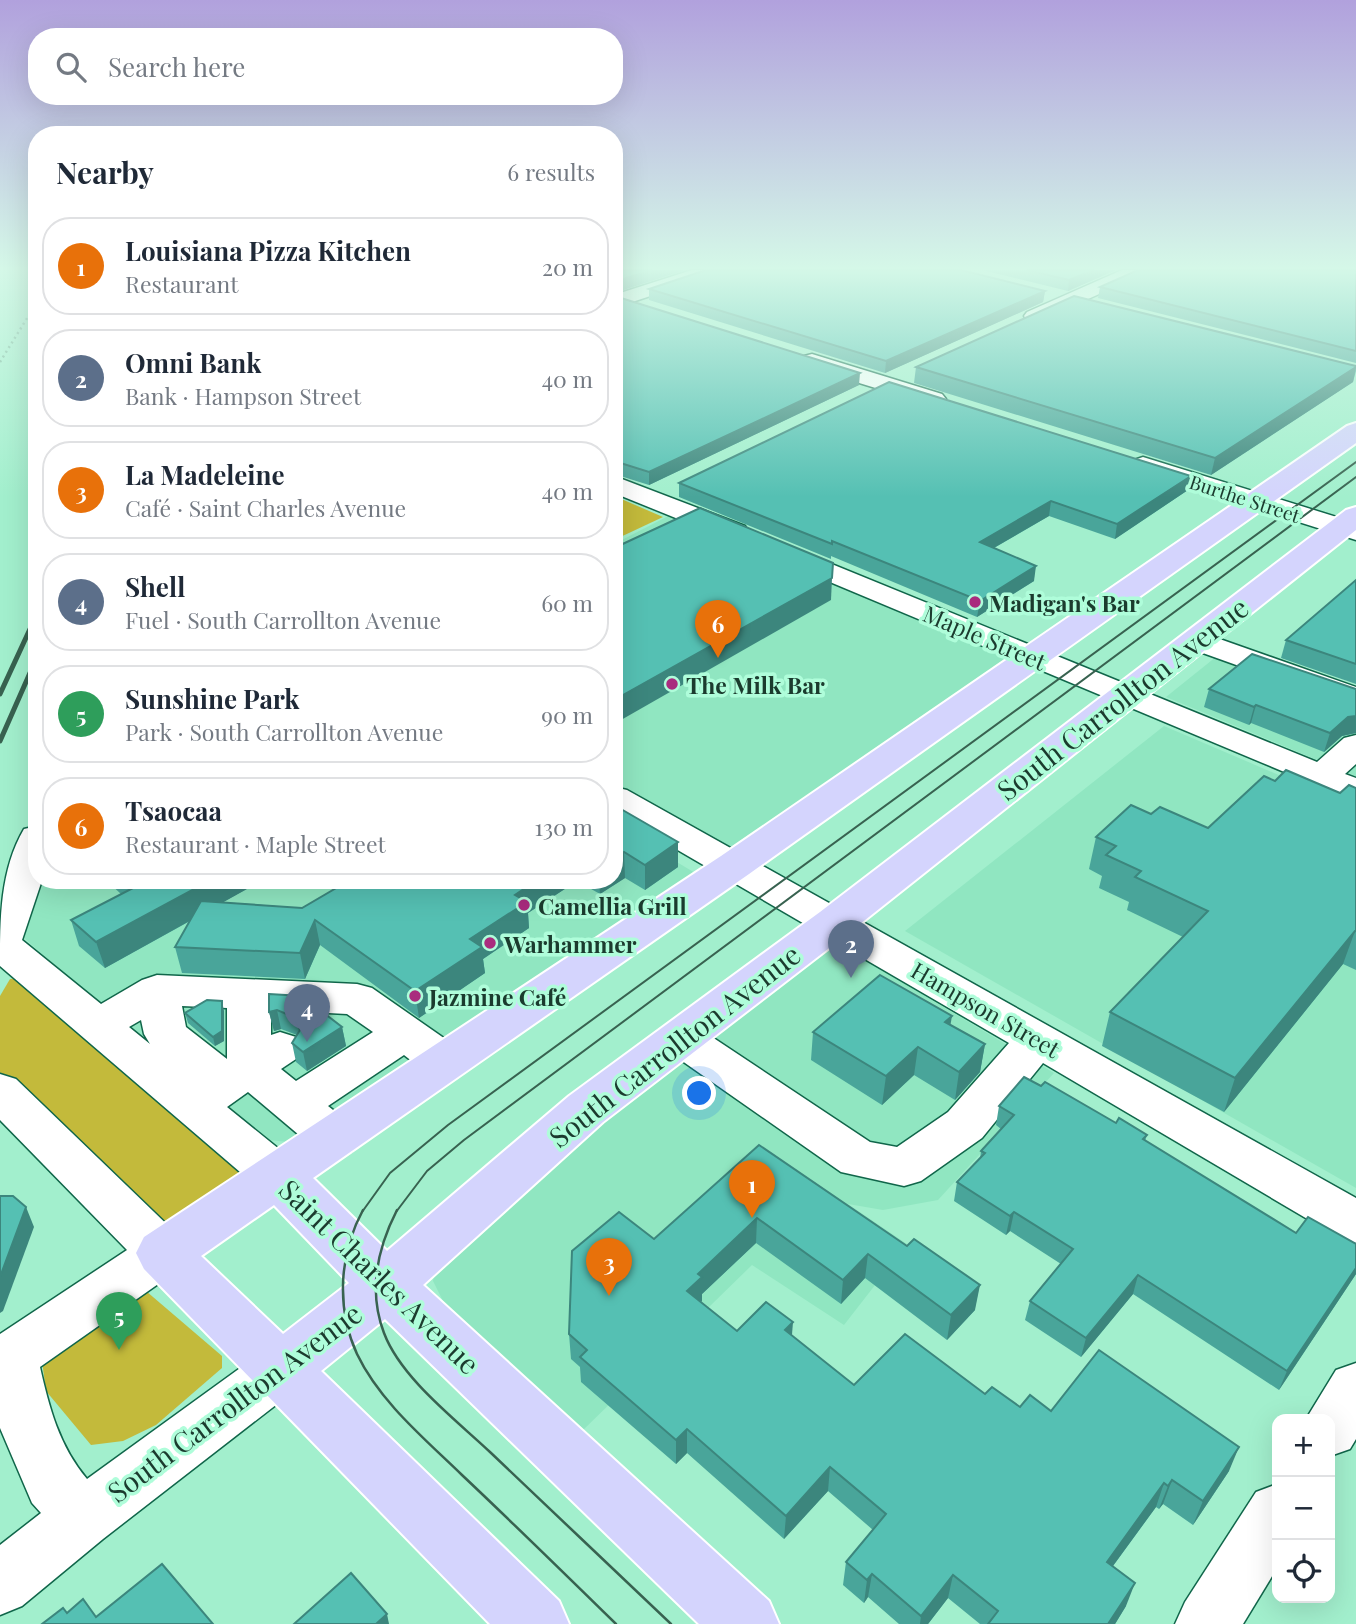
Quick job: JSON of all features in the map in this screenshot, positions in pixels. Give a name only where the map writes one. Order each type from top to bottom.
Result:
[{"type":"main road","points":[[536,1624],[163,1253],[735,865],[1356,431]]},
{"type":"main road","name":"South Carrollton Avenue","points":[[280,1370],[385,1284],[586,1109],[835,922],[1197,640],[1351,525]]},
{"type":"main road","name":"Saint Charles Avenue","points":[[278,1176],[385,1284],[746,1624]]},
{"type":"street","points":[[793,355],[953,405]]},
{"type":"street","points":[[861,396],[911,373]]},
{"type":"street","name":"Burthe Street","points":[[1125,460],[1256,501],[1351,525]]},
{"type":"street","name":"Maple Street","points":[[635,490],[1356,790]]},
{"type":"street","points":[[658,528],[691,513]]},
{"type":"street","points":[[1197,640],[1356,698]]},
{"type":"street","points":[[1322,776],[1356,745]]},
{"type":"street","name":"Hampson Street","points":[[623,802],[1356,1222]]},
{"type":"street","points":[[0,944],[28,863]]},
{"type":"street","name":"Saint Charles Avenue","points":[[0,944],[98,1026],[238,1077],[278,1176]]},
{"type":"street","points":[[98,1026],[157,990],[357,999],[445,1062]]},
{"type":"street","points":[[157,990],[166,1034],[238,1077],[296,1104],[335,1138]]},
{"type":"street","points":[[238,1077],[250,994]]},
{"type":"street","points":[[318,1024],[357,999]]},
{"type":"street","points":[[296,1104],[405,1033]]},
{"type":"street","points":[[681,1038],[858,1159],[904,1167],[965,1125],[1038,1039]]},
{"type":"street","points":[[0,1091],[163,1253],[5,1361],[22,1414],[53,1483],[82,1518]]},
{"type":"street","name":"South Carrollton Avenue","points":[[0,1584],[82,1518],[280,1370]]},
{"type":"street","points":[[1335,1422],[1356,1388]]},
{"type":"street","points":[[1206,1624],[1272,1521]]},
{"type":"path","points":[[0,362],[10,346]]},
{"type":"shaded area","points":[[623,500],[663,517],[623,536]]},
{"type":"shaded area","points":[[678,511],[1033,657],[735,865],[623,803],[623,539]]},
{"type":"shaded area","points":[[1232,644],[1356,695],[1356,776],[1166,697]]},
{"type":"shaded area","points":[[1164,726],[1356,808],[1356,1188],[905,931]]},
{"type":"shaded area","points":[[623,829],[700,876],[300,1143],[268,1140],[232,1121],[24,938],[38,889],[623,889]]},
{"type":"shaded area","points":[[831,940],[1054,1073],[938,1200],[883,1210],[848,1204],[907,1244],[844,1325],[752,1265],[579,1434],[450,1315],[433,1281],[437,1263],[665,1065]]},
{"type":"shaded area","points":[[17,978],[251,1172],[163,1232],[0,1079],[0,996],[10,979]]},
{"type":"shaded area","points":[[146,1291],[222,1356],[222,1368],[156,1425],[123,1441],[91,1445],[46,1391],[42,1361]]},
{"type":"building","points":[[623,346],[773,346],[860,373],[649,472],[623,464]]},
{"type":"building","points":[[836,346],[921,346],[886,361]]},
{"type":"building","points":[[963,346],[1275,346],[1356,366],[1215,458],[916,367]]},
{"type":"building","points":[[1335,346],[1356,346],[1356,351]]},
{"type":"building","points":[[889,382],[1191,476],[1117,524],[1051,501],[980,542],[1036,566],[980,601],[679,483]]},
{"type":"building","points":[[700,508],[833,563],[832,578],[623,695],[623,544]]},
{"type":"building","points":[[1356,580],[1356,664],[1286,640]]},
{"type":"building","points":[[1252,654],[1356,689],[1356,716],[1348,717],[1330,733],[1209,689]]},
{"type":"building","points":[[1286,770],[1340,793],[1349,785],[1356,788],[1356,931],[1235,1078],[1110,1012],[1208,911],[1135,877],[1141,871],[1106,855],[1116,846],[1096,837],[1131,805],[1151,814],[1160,807],[1208,828],[1264,776],[1275,781]]},
{"type":"building","points":[[623,810],[678,842],[645,865],[624,852]]},
{"type":"building","points":[[131,889],[194,889],[96,942],[71,920]]},
{"type":"building","points":[[335,889],[524,889],[515,895],[527,902],[470,939],[482,947],[415,991],[315,920],[300,953],[175,947],[201,901],[302,908]]},
{"type":"building","points":[[880,975],[952,1016],[945,1022],[985,1044],[959,1072],[918,1047],[886,1076],[813,1032]]},
{"type":"building","points":[[269,994],[302,996],[342,1027],[303,1052],[292,1043],[300,1030],[294,1017],[277,1010],[269,1012]]},
{"type":"building","points":[[207,1000],[222,1001],[222,1031],[213,1037],[185,1013]]},
{"type":"building","points":[[1024,1077],[1041,1086],[1045,1082],[1116,1123],[1119,1118],[1147,1135],[1143,1139],[1296,1233],[1308,1217],[1356,1244],[1356,1268],[1287,1371],[1138,1275],[1086,1338],[1030,1301],[1073,1249],[1014,1212],[1010,1216],[957,1182],[985,1153],[981,1151],[1014,1115],[999,1106]]},
{"type":"building","points":[[759,1145],[907,1246],[914,1239],[980,1285],[951,1315],[868,1254],[843,1280],[757,1218],[698,1274],[702,1277],[687,1291],[737,1331],[766,1302],[793,1322],[785,1330],[854,1385],[905,1334],[985,1394],[992,1387],[1020,1407],[1030,1395],[1051,1411],[1099,1350],[1239,1447],[1203,1501],[1172,1480],[1168,1486],[1164,1483],[1107,1562],[1135,1583],[1108,1624],[988,1624],[998,1611],[953,1575],[921,1616],[872,1574],[867,1580],[846,1562],[886,1514],[830,1467],[786,1516],[687,1429],[676,1440],[580,1357],[587,1350],[569,1334],[572,1251],[619,1212],[654,1239]]},
{"type":"building","points":[[0,1196],[13,1196],[26,1207],[0,1277]]},
{"type":"building","points":[[162,1564],[213,1624],[42,1624],[63,1608],[67,1613],[83,1599],[96,1617]]},
{"type":"building","points":[[351,1573],[387,1614],[376,1624],[294,1624]]},
{"type":"tram line","points":[[362,1212],[390,1173],[448,1125],[1356,462]]},
{"type":"tram line","points":[[396,1212],[427,1171],[464,1140],[1356,477]]},
{"type":"tram line","points":[[362,1212],[345,1263],[343,1300],[350,1336],[367,1372],[391,1404],[419,1434],[616,1624]]},
{"type":"tram line","points":[[396,1212],[384,1240],[376,1286],[379,1317],[392,1350],[430,1397],[671,1624]]},
{"type":"railway","points":[[0,694],[28,633]]},
{"type":"railway","points":[[0,741],[28,677]]},
{"type":"place","name":"Madigan's Bar","points":[[975,602]]},
{"type":"place","name":"Tsaocaa","points":[[718,658]]},
{"type":"place","name":"The Milk Bar","points":[[672,684]]},
{"type":"place","name":"Camellia Grill","points":[[524,905]]},
{"type":"place","name":"Warhammer","points":[[490,943]]},
{"type":"place","name":"Omni Bank","points":[[851,978]]},
{"type":"place","name":"Jazmine Café","points":[[415,996]]},
{"type":"place","name":"Shell","points":[[307,1042]]},
{"type":"place","name":"Louisiana Pizza Kitchen","points":[[752,1218]]},
{"type":"place","name":"La Madeleine","points":[[609,1296]]},
{"type":"place","name":"Sunshine Park","points":[[119,1350]]}]
